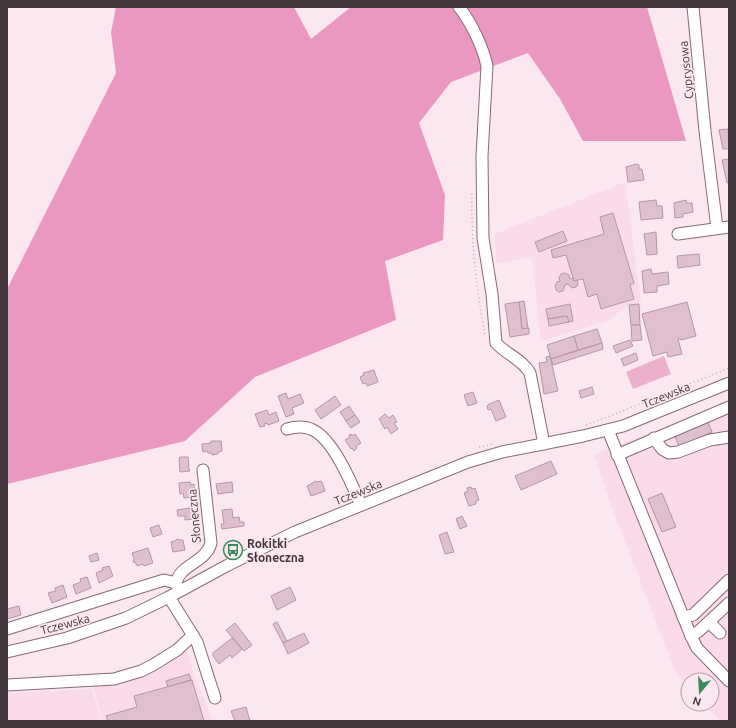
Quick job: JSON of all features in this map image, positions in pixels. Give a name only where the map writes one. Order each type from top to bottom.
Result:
[{"type":"street","points":[[459,7],[467,18],[488,66],[482,156],[483,238],[492,294],[496,343],[504,351],[523,364],[530,373],[544,444]]},
{"type":"street","name":"Cyprysowa","points":[[693,7],[705,131],[717,228]]},
{"type":"street","points":[[678,234],[729,227]]},
{"type":"street","name":"Tczewska","points":[[7,652],[90,632],[126,618],[169,597],[178,587],[228,565],[280,539],[481,457],[623,426],[729,383]]},
{"type":"street","points":[[617,455],[729,407]]},
{"type":"street","points":[[286,429],[295,427],[310,428],[323,438],[341,462],[362,505]]},
{"type":"street","points":[[608,430],[617,455],[650,526],[691,636],[697,648],[729,681]]},
{"type":"street","points":[[654,438],[662,449],[669,453],[678,452],[710,440],[729,437]]},
{"type":"street","name":"Słoneczna","points":[[178,587],[181,573],[205,555],[210,548],[211,539],[203,470]]},
{"type":"street","points":[[7,629],[164,580],[178,587]]},
{"type":"street","points":[[683,617],[693,615],[729,580]]},
{"type":"street","points":[[169,597],[197,642],[215,698]]},
{"type":"street","points":[[691,636],[710,622],[729,603]]},
{"type":"street","points":[[710,622],[720,633]]},
{"type":"street","points":[[7,685],[114,679],[153,666],[177,650],[193,635]]},
{"type":"path","points":[[586,425],[729,368]]},
{"type":"path","points":[[479,447],[493,444]]},
{"type":"shaded area","points":[[116,7],[294,7],[311,39],[351,7],[647,7],[686,141],[583,141],[560,99],[528,53],[451,82],[419,123],[445,195],[443,240],[385,261],[396,320],[255,377],[185,441],[7,484],[7,289],[116,73],[111,32]]},
{"type":"shaded area","points":[[625,182],[642,310],[639,310],[638,304],[629,305],[607,321],[541,341],[532,257],[496,263],[495,234]]},
{"type":"shaded area","points":[[664,356],[671,374],[633,389],[626,372]]},
{"type":"shaded area","points":[[729,401],[729,721],[721,721],[712,712],[720,712],[720,672],[680,672],[680,678],[675,671],[614,513],[594,455]]},
{"type":"shaded area","points":[[184,643],[194,674],[213,721],[103,721],[91,680],[129,677]]},
{"type":"shaded area","points":[[92,689],[101,721],[7,721],[7,693]]},
{"type":"building","points":[[728,129],[729,149],[723,149],[719,130]]},
{"type":"building","points":[[729,159],[729,182],[727,183],[722,160]]},
{"type":"building","points":[[636,164],[639,165],[639,169],[642,169],[644,180],[628,182],[626,167]]},
{"type":"building","points":[[656,200],[657,206],[662,206],[663,218],[641,220],[639,202]]},
{"type":"building","points":[[686,200],[687,203],[692,203],[693,212],[683,214],[683,217],[675,218],[674,203]]},
{"type":"building","points":[[613,213],[634,283],[630,285],[634,299],[601,309],[597,294],[588,297],[583,279],[574,281],[566,255],[553,258],[551,250],[604,234],[600,217]]},
{"type":"building","points":[[563,231],[567,241],[539,252],[535,242]]},
{"type":"building","points":[[656,232],[657,254],[647,255],[644,234]]},
{"type":"building","points":[[699,254],[700,265],[678,268],[677,256]]},
{"type":"building","points":[[651,269],[652,274],[668,272],[669,284],[657,286],[657,292],[644,293],[642,271]]},
{"type":"building","points":[[565,273],[569,275],[570,279],[573,278],[574,281],[577,280],[578,284],[576,287],[572,288],[568,284],[565,285],[563,291],[559,292],[556,290],[555,286],[557,282],[560,281],[559,278],[561,274]]},
{"type":"building","points":[[524,301],[528,328],[522,329],[519,302]]},
{"type":"building","points":[[519,302],[522,329],[529,328],[529,334],[510,337],[505,304]]},
{"type":"building","points":[[687,302],[696,336],[681,340],[678,339],[682,354],[668,357],[667,352],[653,356],[642,314]]},
{"type":"building","points":[[570,304],[573,321],[568,322],[567,316],[548,319],[546,309]]},
{"type":"building","points":[[639,304],[640,325],[631,325],[629,305]]},
{"type":"building","points":[[567,316],[569,322],[549,326],[548,319]]},
{"type":"building","points":[[631,325],[640,325],[642,340],[632,341]]},
{"type":"building","points":[[597,329],[602,343],[578,350],[574,336]]},
{"type":"building","points":[[574,336],[578,350],[551,359],[547,345]]},
{"type":"building","points":[[630,340],[633,346],[616,353],[613,346]]},
{"type":"building","points":[[602,343],[603,349],[553,365],[551,359]]},
{"type":"building","points":[[636,353],[638,360],[624,366],[621,359]]},
{"type":"building","points":[[550,356],[558,391],[544,394],[539,363],[547,362],[546,357]]},
{"type":"building","points":[[374,370],[378,382],[367,386],[366,383],[363,384],[360,377],[364,375],[363,373]]},
{"type":"building","points":[[592,387],[594,394],[581,398],[579,391]]},
{"type":"building","points":[[473,392],[477,403],[468,406],[464,395]]},
{"type":"building","points":[[286,393],[288,399],[300,394],[304,403],[292,408],[294,414],[286,417],[278,396]]},
{"type":"building","points":[[335,396],[341,405],[321,419],[315,410]]},
{"type":"building","points":[[499,400],[506,417],[496,421],[491,409],[488,410],[487,406]]},
{"type":"building","points":[[349,406],[355,415],[346,421],[340,412]]},
{"type":"building","points":[[267,410],[269,415],[276,412],[279,421],[268,425],[267,423],[264,424],[265,426],[260,427],[255,414]]},
{"type":"building","points":[[385,414],[389,418],[393,415],[397,422],[394,423],[398,429],[391,434],[387,427],[385,429],[379,419]]},
{"type":"building","points":[[355,415],[360,422],[351,428],[346,421]]},
{"type":"building","points":[[707,420],[712,432],[679,446],[674,434]]},
{"type":"building","points":[[351,434],[352,436],[355,434],[361,443],[356,446],[357,448],[354,451],[345,440],[350,437],[349,435]]},
{"type":"building","points":[[211,441],[221,441],[222,451],[218,452],[218,454],[212,455],[212,453],[208,453],[207,451],[203,452],[202,444],[211,443]]},
{"type":"building","points":[[180,457],[188,457],[188,466],[190,471],[180,472]]},
{"type":"building","points":[[551,461],[557,474],[521,490],[515,476]]},
{"type":"building","points":[[316,481],[322,482],[325,491],[311,496],[307,486]]},
{"type":"building","points":[[190,482],[191,485],[194,484],[194,489],[192,489],[192,497],[184,498],[183,493],[180,494],[179,483]]},
{"type":"building","points":[[232,482],[233,492],[218,494],[216,484]]},
{"type":"building","points":[[471,487],[472,489],[475,488],[479,500],[476,501],[476,504],[469,506],[464,493],[468,491],[467,488]]},
{"type":"building","points":[[662,493],[676,527],[662,532],[648,499]]},
{"type":"building","points":[[190,508],[190,510],[194,509],[195,519],[185,520],[185,516],[178,516],[177,510]]},
{"type":"building","points":[[232,509],[233,518],[239,517],[240,522],[244,522],[244,526],[222,529],[221,524],[224,524],[222,510]]},
{"type":"building","points":[[462,516],[467,526],[460,529],[456,519]]},
{"type":"building","points":[[159,525],[162,534],[153,537],[150,528]]},
{"type":"building","points":[[447,532],[454,552],[445,554],[439,535]]},
{"type":"building","points":[[177,539],[183,540],[185,550],[173,552],[171,542]]},
{"type":"building","points":[[148,548],[153,563],[144,566],[143,564],[137,566],[135,562],[133,562],[134,559],[132,553]]},
{"type":"building","points":[[97,553],[99,560],[91,562],[89,556]]},
{"type":"building","points":[[109,566],[113,576],[99,583],[96,573],[103,570],[102,568]]},
{"type":"building","points":[[87,577],[91,588],[76,594],[73,585],[81,582],[80,579]]},
{"type":"building","points":[[63,585],[67,597],[52,603],[48,593],[56,591],[55,588]]},
{"type":"building","points":[[290,587],[296,600],[277,610],[271,596]]},
{"type":"building","points":[[19,606],[21,615],[7,619],[7,609]]},
{"type":"building","points":[[277,622],[287,641],[283,643],[273,624]]},
{"type":"building","points":[[235,623],[252,645],[244,651],[226,630]]},
{"type":"building","points":[[304,633],[309,643],[288,654],[283,643]]},
{"type":"building","points":[[232,638],[242,649],[232,658],[230,655],[219,664],[213,656],[213,653]]},
{"type":"building","points":[[189,674],[191,680],[168,687],[166,681]]},
{"type":"building","points":[[192,680],[204,721],[108,721],[106,716],[137,707],[134,696]]},
{"type":"building","points":[[246,707],[250,721],[235,721],[231,711]]},
{"type":"place","name":"Rokitki Słoneczna","points":[[233,550]]}]
